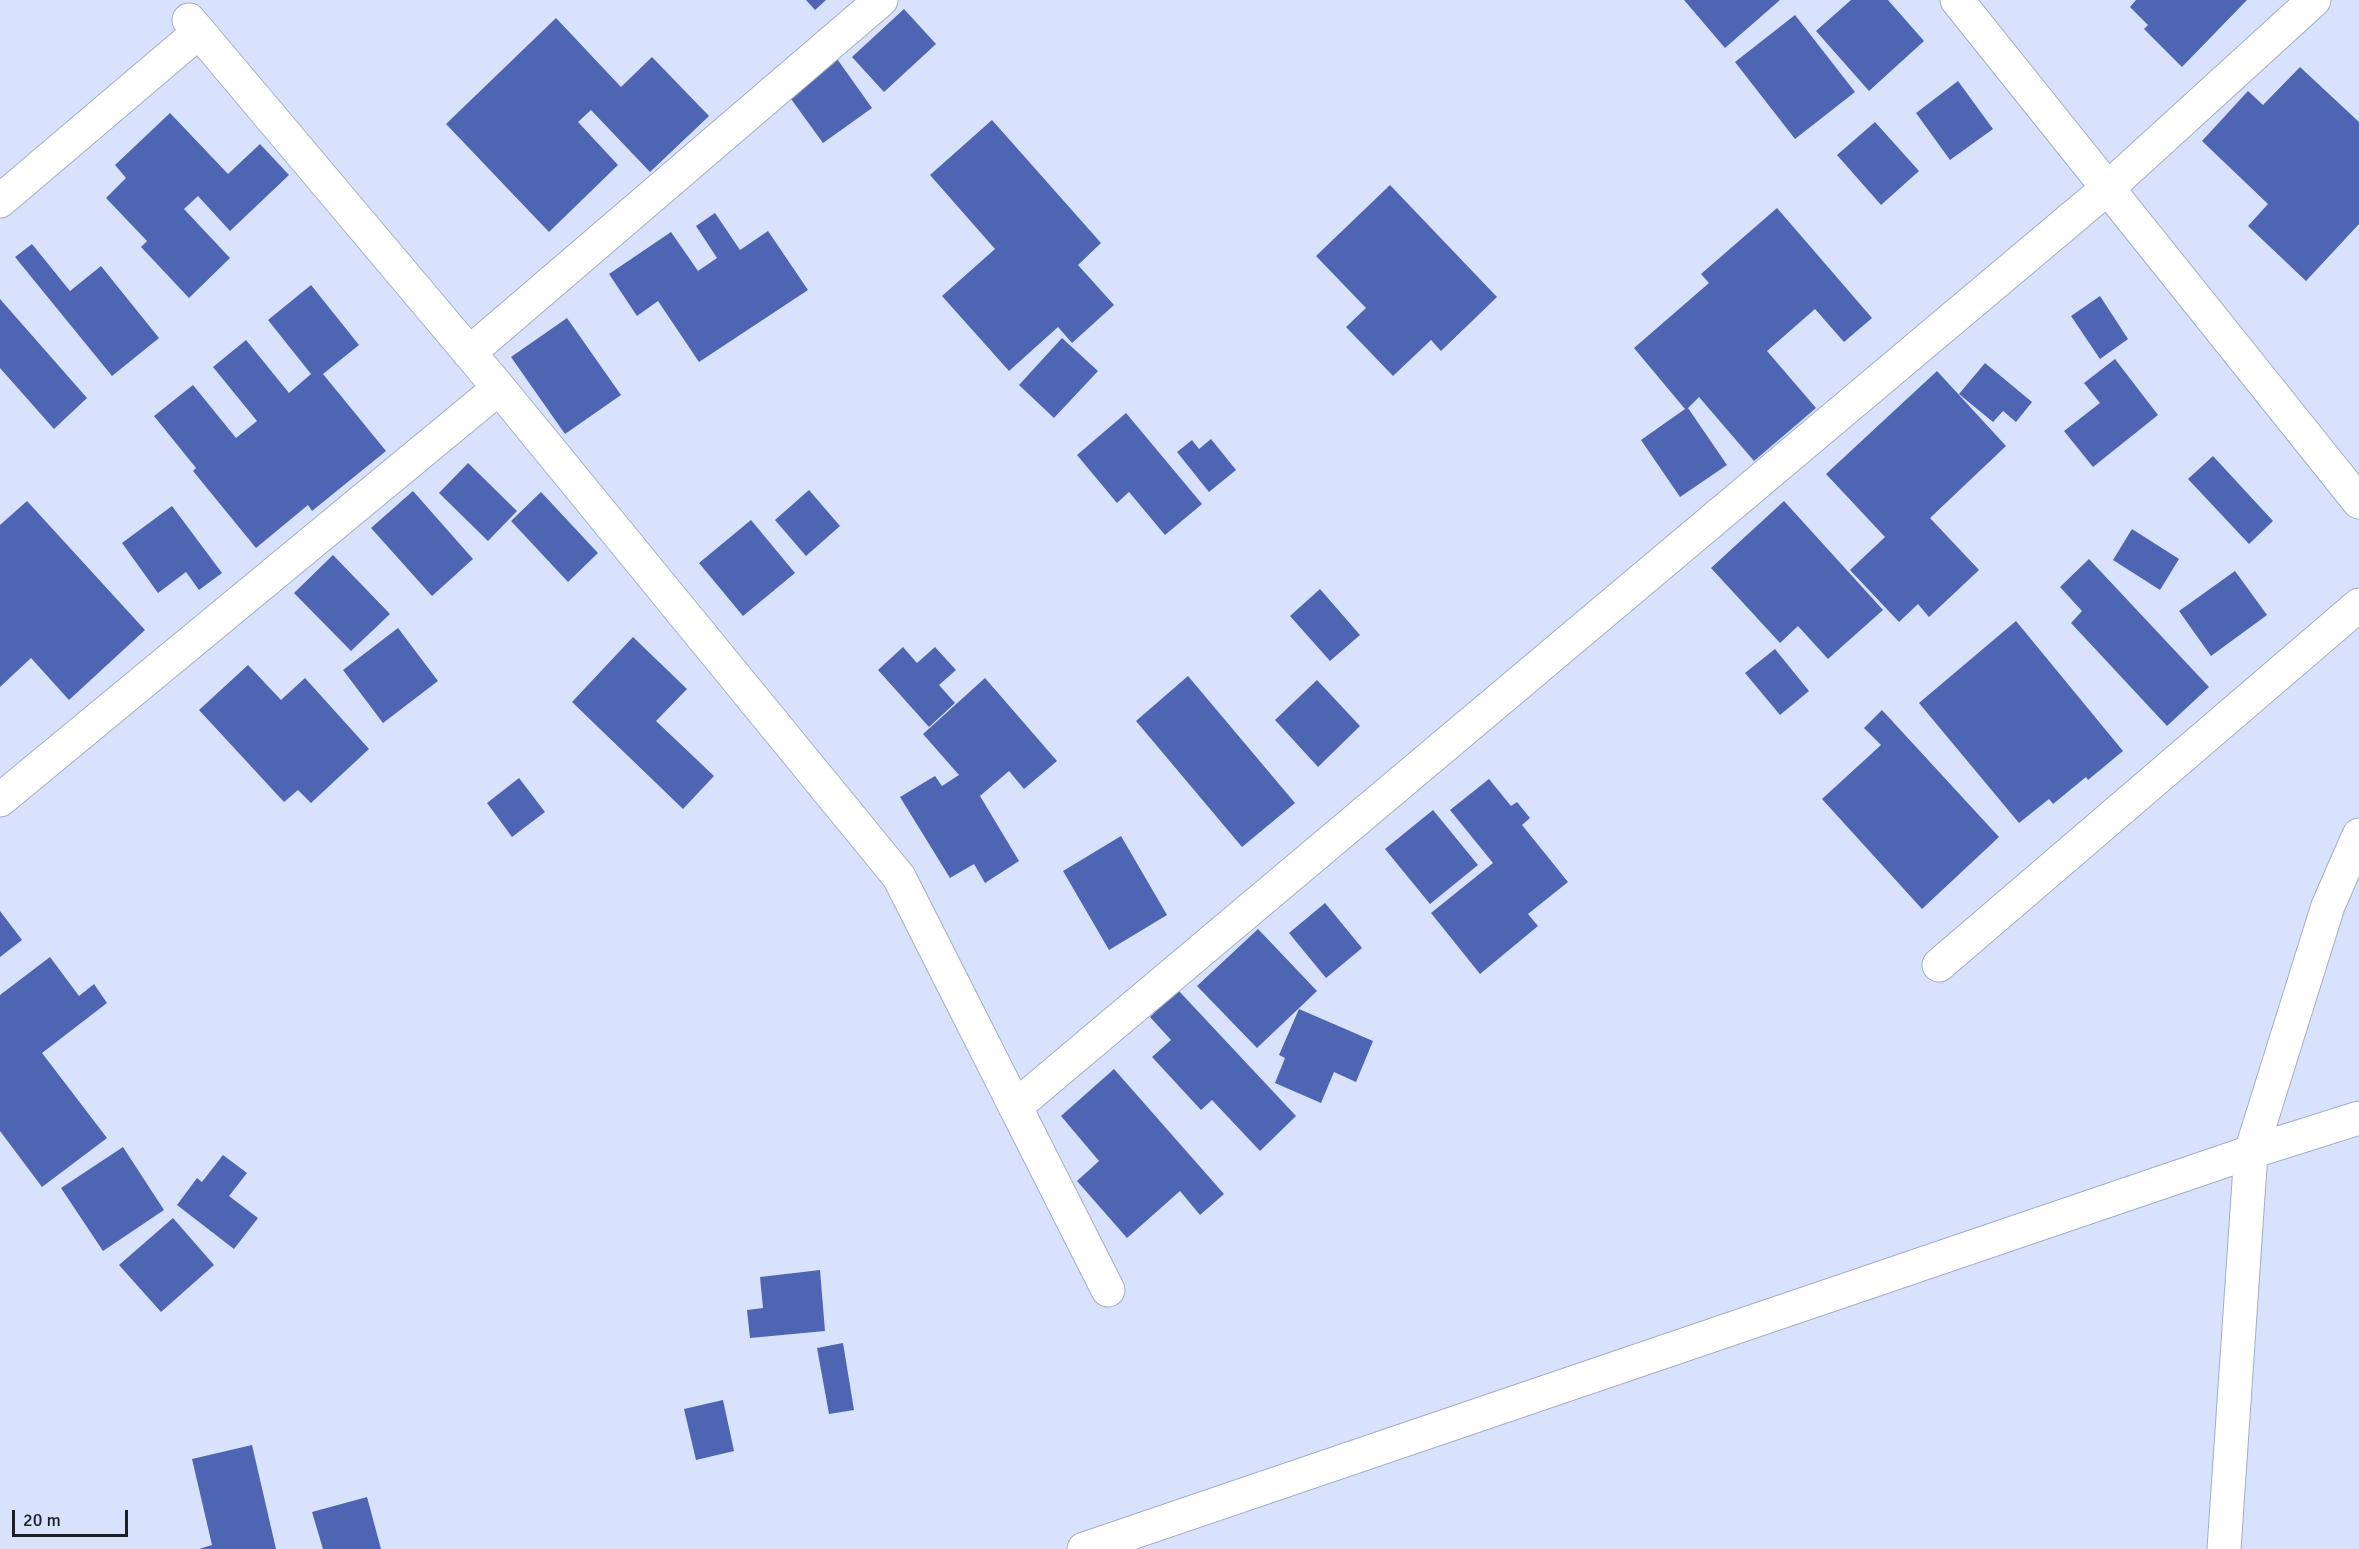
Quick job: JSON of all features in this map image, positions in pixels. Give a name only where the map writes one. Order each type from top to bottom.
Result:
[{"type":"street","points":[[469,353],[881,0]]},
{"type":"street","points":[[1957,0],[2359,502]]},
{"type":"street","points":[[1015,1107],[2109,187],[2314,0]]},
{"type":"street","points":[[0,201],[194,26],[499,388],[898,878],[1108,1290]]},
{"type":"street","points":[[0,800],[499,388]]},
{"type":"street","points":[[1939,965],[2359,605]]},
{"type":"street","points":[[2224,1549],[2251,1152],[2328,906],[2359,835]]},
{"type":"street","points":[[1084,1549],[2251,1152],[2359,1118]]},
{"type":"building","points":[[806,0],[826,0],[815,10]]},
{"type":"building","points":[[1684,0],[1780,0],[1725,48]]},
{"type":"building","points":[[1851,0],[1888,0],[1924,41],[1869,91],[1816,31]]},
{"type":"building","points":[[2136,0],[2247,0],[2182,67],[2144,29],[2148,25],[2130,7]]},
{"type":"building","points":[[904,9],[936,44],[884,92],[852,57]]},
{"type":"building","points":[[1795,15],[1855,92],[1795,139],[1735,62]]},
{"type":"building","points":[[556,18],[621,87],[652,57],[709,116],[650,172],[591,110],[578,122],[618,165],[549,232],[446,124]]},
{"type":"building","points":[[835,56],[872,108],[823,143],[786,92]]},
{"type":"building","points":[[2300,67],[2359,122],[2359,224],[2306,281],[2248,226],[2268,204],[2202,141],[2248,91],[2263,105]]},
{"type":"building","points":[[1958,81],[1993,129],[1950,160],[1916,113]]},
{"type":"building","points":[[170,113],[228,174],[260,144],[289,175],[230,231],[198,196],[184,209],[230,258],[189,298],[141,247],[147,241],[106,198],[126,178],[115,165]]},
{"type":"building","points":[[992,120],[1101,243],[1078,265],[1114,305],[1072,343],[1058,327],[1009,371],[942,296],[995,249],[930,175]]},
{"type":"building","points":[[1875,122],[1919,171],[1881,205],[1837,155]]},
{"type":"building","points":[[1390,185],[1497,297],[1441,351],[1431,340],[1393,376],[1346,327],[1366,308],[1316,256]]},
{"type":"building","points":[[1777,208],[1872,318],[1844,342],[1815,309],[1767,351],[1816,408],[1754,461],[1699,397],[1688,408],[1727,465],[1680,497],[1641,440],[1685,409],[1634,348],[1709,283],[1701,274]]},
{"type":"building","points":[[715,213],[740,250],[768,231],[808,290],[699,362],[658,301],[637,316],[609,274],[671,232],[698,271],[717,258],[696,226]]},
{"type":"building","points":[[32,244],[70,291],[101,266],[159,338],[112,376],[15,257]]},
{"type":"building","points":[[311,285],[359,345],[323,374],[386,451],[312,511],[308,505],[256,548],[193,471],[196,468],[154,416],[193,385],[236,438],[257,421],[213,367],[246,340],[289,393],[311,374],[268,320]]},
{"type":"building","points":[[2100,296],[2128,339],[2100,359],[2071,316]]},
{"type":"building","points":[[0,299],[87,398],[54,429],[0,368]]},
{"type":"building","points":[[567,318],[621,395],[565,434],[511,357]]},
{"type":"building","points":[[1062,338],[1098,371],[1054,418],[1019,385]]},
{"type":"building","points":[[2115,359],[2158,415],[2093,467],[2064,431],[2100,403],[2084,383]]},
{"type":"building","points":[[1985,363],[2032,402],[2016,422],[2003,411],[1993,422],[1959,394]]},
{"type":"building","points":[[1937,371],[2006,446],[1930,518],[1979,570],[1929,617],[1918,604],[1899,622],[1850,570],[1885,537],[1826,474]]},
{"type":"building","points":[[1126,413],[1202,504],[1165,535],[1129,492],[1117,503],[1077,455]]},
{"type":"building","points":[[1211,439],[1236,470],[1209,492],[1177,452],[1192,440],[1199,449]]},
{"type":"building","points":[[2213,456],[2273,521],[2249,544],[2188,479]]},
{"type":"building","points":[[468,463],[517,511],[488,541],[439,493]]},
{"type":"building","points":[[809,490],[840,526],[806,556],[775,520]]},
{"type":"building","points":[[413,491],[473,559],[432,596],[371,528]]},
{"type":"building","points":[[541,492],[598,553],[568,582],[511,521]]},
{"type":"building","points":[[27,501],[145,630],[69,700],[31,658],[0,687],[0,525]]},
{"type":"building","points":[[1784,501],[1883,610],[1828,659],[1798,626],[1780,643],[1711,568]]},
{"type":"building","points":[[172,506],[222,573],[199,590],[186,572],[158,593],[122,543]]},
{"type":"building","points":[[751,520],[795,573],[743,616],[699,563]]},
{"type":"building","points":[[2132,529],[2179,559],[2160,590],[2113,560]]},
{"type":"building","points":[[333,555],[390,614],[351,651],[294,593]]},
{"type":"building","points":[[2089,559],[2209,687],[2167,726],[2071,623],[2082,611],[2060,587]]},
{"type":"building","points":[[2235,571],[2267,615],[2211,656],[2179,611]]},
{"type":"building","points":[[1320,589],[1360,635],[1330,661],[1290,616]]},
{"type":"building","points":[[2016,621],[2123,751],[2088,780],[2086,777],[2053,804],[2049,799],[2019,823],[1919,703]]},
{"type":"building","points":[[398,628],[438,681],[383,723],[343,670]]},
{"type":"building","points":[[633,637],[687,689],[656,721],[714,776],[683,809],[572,702]]},
{"type":"building","points":[[903,647],[917,663],[935,647],[956,670],[939,685],[955,703],[929,727],[878,670]]},
{"type":"building","points":[[1775,649],[1809,691],[1780,715],[1745,673]]},
{"type":"building","points":[[248,665],[281,700],[305,678],[369,749],[311,803],[298,790],[284,802],[199,710]]},
{"type":"building","points":[[1188,676],[1295,803],[1242,847],[1136,721]]},
{"type":"building","points":[[985,678],[1057,761],[1024,789],[1009,771],[980,796],[1019,861],[985,883],[974,864],[950,878],[900,797],[935,776],[942,786],[959,775],[923,734]]},
{"type":"building","points":[[1317,680],[1360,726],[1318,767],[1275,720]]},
{"type":"building","points":[[1882,710],[1999,837],[1922,909],[1822,799],[1881,745],[1864,728]]},
{"type":"building","points":[[519,778],[545,812],[512,837],[487,803]]},
{"type":"building","points":[[1489,779],[1511,806],[1517,802],[1530,818],[1522,825],[1568,882],[1528,914],[1538,926],[1480,974],[1431,913],[1493,863],[1450,810]]},
{"type":"building","points":[[1433,810],[1478,865],[1430,904],[1385,849]]},
{"type":"building","points":[[1121,836],[1167,915],[1109,950],[1063,871]]},
{"type":"building","points":[[1325,903],[1362,948],[1326,978],[1289,933]]},
{"type":"building","points":[[0,911],[22,940],[0,957]]},
{"type":"building","points":[[1258,929],[1317,991],[1257,1048],[1197,986]]},
{"type":"building","points":[[50,957],[79,996],[94,984],[107,1003],[42,1053],[107,1138],[42,1187],[0,1131],[0,995]]},
{"type":"building","points":[[1178,990],[1296,1116],[1260,1151],[1212,1100],[1201,1110],[1152,1057],[1171,1040],[1150,1017]]},
{"type":"building","points":[[1299,1009],[1373,1041],[1356,1082],[1334,1072],[1321,1103],[1275,1083],[1285,1058],[1279,1055]]},
{"type":"building","points":[[1114,1069],[1224,1194],[1200,1215],[1180,1191],[1127,1238],[1077,1181],[1099,1161],[1061,1116]]},
{"type":"building","points":[[123,1147],[164,1210],[103,1251],[61,1188]]},
{"type":"building","points":[[223,1155],[247,1173],[229,1196],[258,1218],[234,1249],[177,1205],[197,1178],[202,1182]]},
{"type":"building","points":[[173,1218],[214,1265],[161,1312],[119,1265]]},
{"type":"building","points":[[820,1270],[825,1331],[750,1338],[747,1310],[763,1308],[760,1277]]},
{"type":"building","points":[[843,1343],[854,1410],[829,1414],[817,1348]]},
{"type":"building","points":[[723,1400],[734,1451],[696,1460],[684,1409]]},
{"type":"building","points":[[252,1445],[276,1549],[199,1549],[212,1545],[192,1459]]},
{"type":"building","points":[[367,1497],[381,1549],[323,1549],[312,1512]]}]
